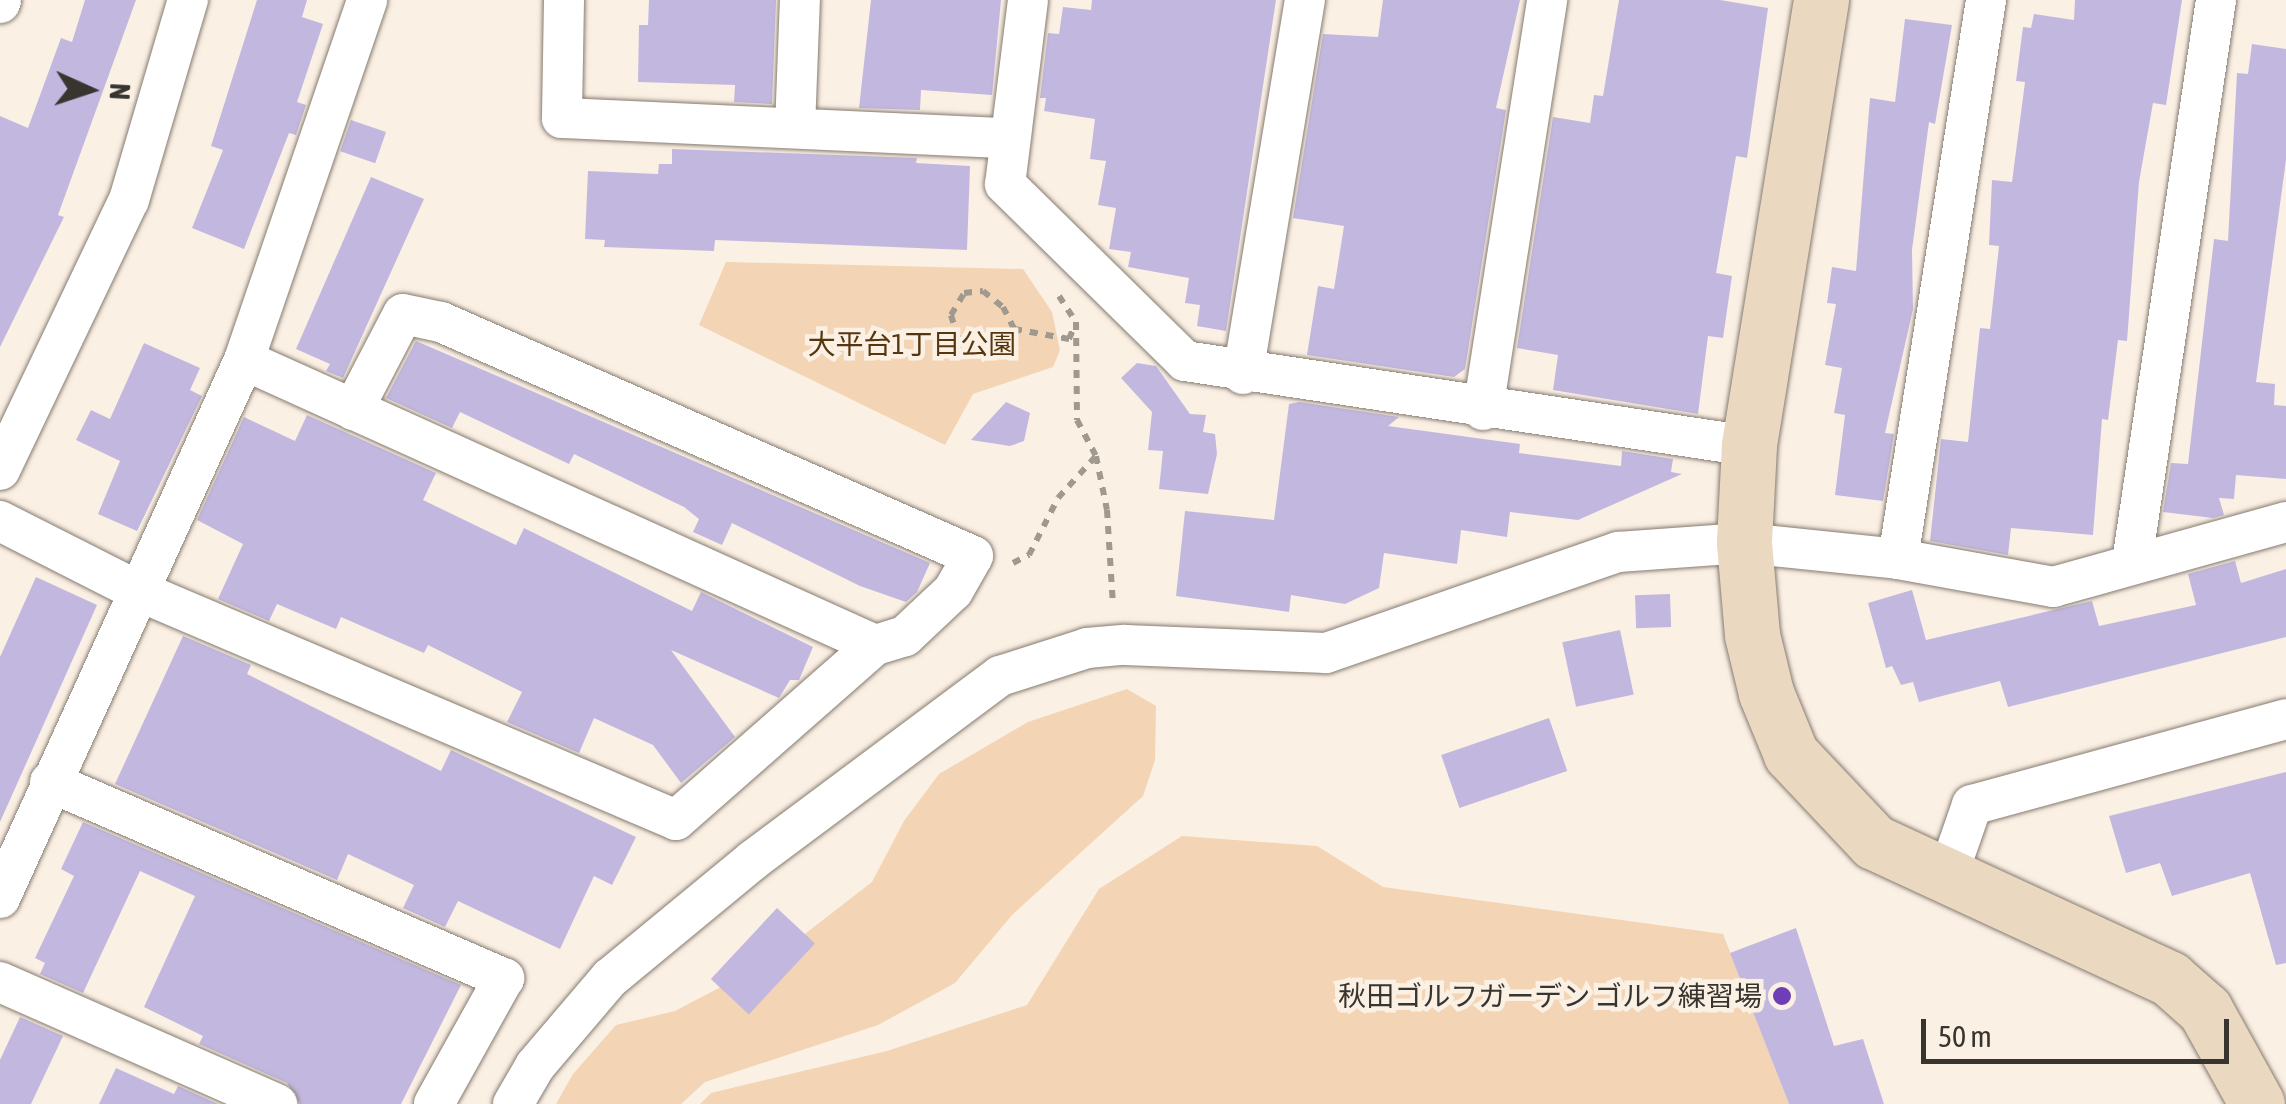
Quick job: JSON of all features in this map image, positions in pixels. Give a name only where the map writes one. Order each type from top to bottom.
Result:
[{"type":"street","points":[[0,470],[129,200],[188,0]]},
{"type":"street","points":[[0,898],[134,589],[244,360],[367,0]]},
{"type":"street","points":[[564,0],[562,118],[1008,138]]},
{"type":"street","points":[[796,128],[800,0]]},
{"type":"street","points":[[1028,0],[1005,184],[1184,360],[1243,374],[1748,446]]},
{"type":"street","points":[[1243,374],[1304,0]]},
{"type":"street","points":[[1483,410],[1547,0]]},
{"type":"street","points":[[1821,0],[1748,446],[1744,543],[1752,635],[1791,754],[1874,842],[2170,979],[2205,1010],[2258,1104]]},
{"type":"street","points":[[1898,559],[1986,0]]},
{"type":"street","points":[[2132,562],[2216,0]]},
{"type":"street","points":[[0,521],[134,589],[676,820],[875,645],[905,636],[962,576],[973,556],[442,322],[404,314],[352,410]]},
{"type":"street","points":[[244,360],[875,645]]},
{"type":"street","points":[[514,1104],[535,1066],[610,978],[933,722],[1000,676],[1087,648],[1125,645],[1326,653],[1618,552],[1744,543],[1898,559],[2053,587],[2286,522]]},
{"type":"street","points":[[1948,874],[1972,805],[2286,719]]},
{"type":"street","points":[[50,782],[504,978],[434,1104]]},
{"type":"street","points":[[0,982],[277,1104]]},
{"type":"path","points":[[1091,270],[1068,266],[1058,287],[1060,306],[1076,322],[1078,420],[1096,456],[1113,611],[1125,645]]},
{"type":"path","points":[[1014,330],[1003,307],[984,291],[964,293],[951,315],[958,338],[977,346],[1014,330],[1069,339],[1076,322]]},
{"type":"path","points":[[962,576],[988,574],[1029,555],[1058,498],[1096,456]]},
{"type":"green space","name":"大平台1丁目公園","points":[[726,262],[1023,269],[1052,312],[1060,350],[1053,367],[973,394],[945,445],[699,325]]},
{"type":"green space","points":[[1127,689],[1156,706],[1155,760],[1143,796],[1012,915],[955,983],[878,1025],[705,1082],[681,1104],[556,1104],[573,1074],[616,1025],[675,1011],[770,961],[872,882],[904,821],[939,774],[1028,722]]},
{"type":"green space","points":[[1182,836],[1317,846],[1383,887],[1723,934],[1789,1104],[700,1104],[711,1093],[887,1051],[1027,1005],[1099,889]]},
{"type":"building","points":[[85,0],[136,0],[58,215],[64,217],[0,347],[0,116],[28,128],[61,38],[72,42]]},
{"type":"building","points":[[257,0],[307,0],[302,17],[323,24],[297,102],[306,105],[296,135],[289,133],[244,249],[192,228],[223,150],[211,146]]},
{"type":"building","points":[[649,0],[776,0],[772,104],[734,102],[735,85],[638,82],[639,25],[648,25]]},
{"type":"building","points":[[871,0],[1001,0],[992,95],[921,90],[920,110],[859,108]]},
{"type":"building","points":[[1092,0],[1276,0],[1226,331],[1197,326],[1200,305],[1185,303],[1189,278],[1128,267],[1131,252],[1109,249],[1116,208],[1098,205],[1106,161],[1090,159],[1095,119],[1044,111],[1046,98],[1040,98],[1048,33],[1059,34],[1063,7],[1091,10]]},
{"type":"building","points":[[1383,0],[1520,0],[1496,108],[1506,110],[1465,369],[1454,377],[1307,355],[1318,286],[1334,289],[1344,226],[1293,218],[1323,34],[1378,37]]},
{"type":"building","points":[[1619,0],[1720,0],[1768,8],[1747,158],[1736,156],[1716,273],[1732,276],[1723,338],[1708,336],[1698,414],[1553,390],[1558,355],[1517,348],[1553,117],[1590,123],[1594,95],[1603,96]]},
{"type":"building","points":[[2075,0],[2182,0],[2166,105],[2153,103],[2139,182],[2127,341],[2118,340],[2108,420],[2102,419],[2093,535],[2011,528],[2008,555],[1930,541],[1941,439],[1968,442],[1980,328],[1990,329],[1999,246],[1989,245],[1992,180],[2012,182],[2025,82],[2016,81],[2023,27],[2031,28],[2034,14],[2074,20]]},
{"type":"building","points":[[1905,19],[1952,25],[1935,124],[1929,122],[1912,250],[1913,309],[1885,433],[1894,434],[1883,501],[1835,495],[1845,415],[1834,413],[1842,368],[1825,365],[1836,304],[1827,303],[1832,267],[1856,271],[1870,98],[1895,102]]},
{"type":"building","points":[[2252,44],[2286,49],[2286,160],[2256,382],[2275,384],[2274,405],[2286,406],[2286,479],[2236,475],[2234,499],[2219,498],[2224,515],[2213,518],[2163,512],[2171,463],[2188,464],[2214,239],[2228,241],[2237,73],[2248,74]]},
{"type":"building","points":[[351,120],[386,132],[375,163],[340,151]]},
{"type":"building","points":[[672,149],[917,158],[916,163],[970,166],[967,250],[715,240],[714,251],[604,247],[605,240],[585,239],[588,171],[658,174],[659,164],[672,164]]},
{"type":"building","points":[[371,177],[424,199],[343,378],[326,371],[330,364],[296,349]]},
{"type":"building","points":[[416,341],[930,563],[917,592],[906,602],[860,586],[732,523],[722,545],[693,532],[699,519],[684,507],[574,454],[569,464],[460,412],[452,428],[386,398]]},
{"type":"building","points":[[144,343],[200,368],[190,390],[202,396],[137,531],[98,514],[120,461],[76,440],[91,410],[110,419]]},
{"type":"building","points":[[1137,363],[1156,366],[1190,414],[1206,415],[1203,432],[1215,434],[1217,454],[1208,494],[1159,489],[1163,451],[1148,450],[1152,412],[1121,378]]},
{"type":"building","points":[[1006,402],[1030,413],[1024,441],[1010,446],[971,440]]},
{"type":"building","points":[[1299,402],[1399,417],[1388,426],[1520,444],[1519,453],[1621,466],[1622,451],[1673,459],[1671,472],[1682,474],[1578,520],[1510,512],[1507,537],[1461,530],[1457,564],[1384,553],[1379,588],[1345,604],[1291,595],[1289,612],[1176,596],[1185,511],[1274,520],[1289,404]]},
{"type":"building","points":[[307,415],[436,473],[423,500],[516,545],[524,528],[692,611],[701,592],[813,647],[799,680],[790,680],[779,698],[671,650],[735,737],[681,783],[653,745],[594,718],[579,753],[507,722],[522,692],[428,645],[424,653],[341,617],[336,629],[277,604],[269,621],[218,599],[243,544],[197,520],[244,417],[295,441]]},
{"type":"building","points":[[2235,561],[2241,583],[2286,569],[2286,637],[2008,707],[2000,681],[1919,702],[1913,682],[1901,685],[1892,666],[1886,668],[1868,603],[1912,590],[1926,640],[2092,601],[2099,626],[2196,605],[2188,574]]},
{"type":"building","points":[[36,577],[97,605],[0,822],[0,657]]},
{"type":"building","points":[[1670,594],[1671,627],[1636,628],[1635,595]]},
{"type":"building","points":[[1620,630],[1634,695],[1576,707],[1562,642]]},
{"type":"building","points":[[183,636],[251,665],[247,674],[441,771],[451,750],[636,837],[612,885],[594,876],[560,949],[458,901],[445,927],[403,908],[414,885],[348,854],[337,880],[115,784]]},
{"type":"building","points":[[1549,718],[1567,771],[1459,808],[1441,755]]},
{"type":"building","points":[[2286,772],[2286,963],[2276,965],[2250,873],[2172,896],[2160,863],[2126,873],[2109,816]]},
{"type":"building","points":[[83,822],[461,985],[401,1104],[300,1104],[287,1083],[199,1044],[203,1036],[144,1007],[195,896],[140,871],[83,993],[40,974],[45,963],[35,958],[74,876],[61,869]]},
{"type":"building","points":[[777,908],[815,943],[749,1014],[711,979]]},
{"type":"building","name":"秋田ゴルフガーデン ゴルフ練習場","points":[[1796,928],[1834,1046],[1863,1039],[1884,1104],[1789,1104],[1730,953]]},
{"type":"building","points":[[20,1017],[63,1036],[31,1104],[0,1104],[0,1060]]},
{"type":"building","points":[[116,1068],[174,1094],[178,1086],[218,1104],[99,1104]]},
{"type":"place","name":"秋田ゴルフガーデン ゴルフ練習場","points":[[1782,996]]}]
